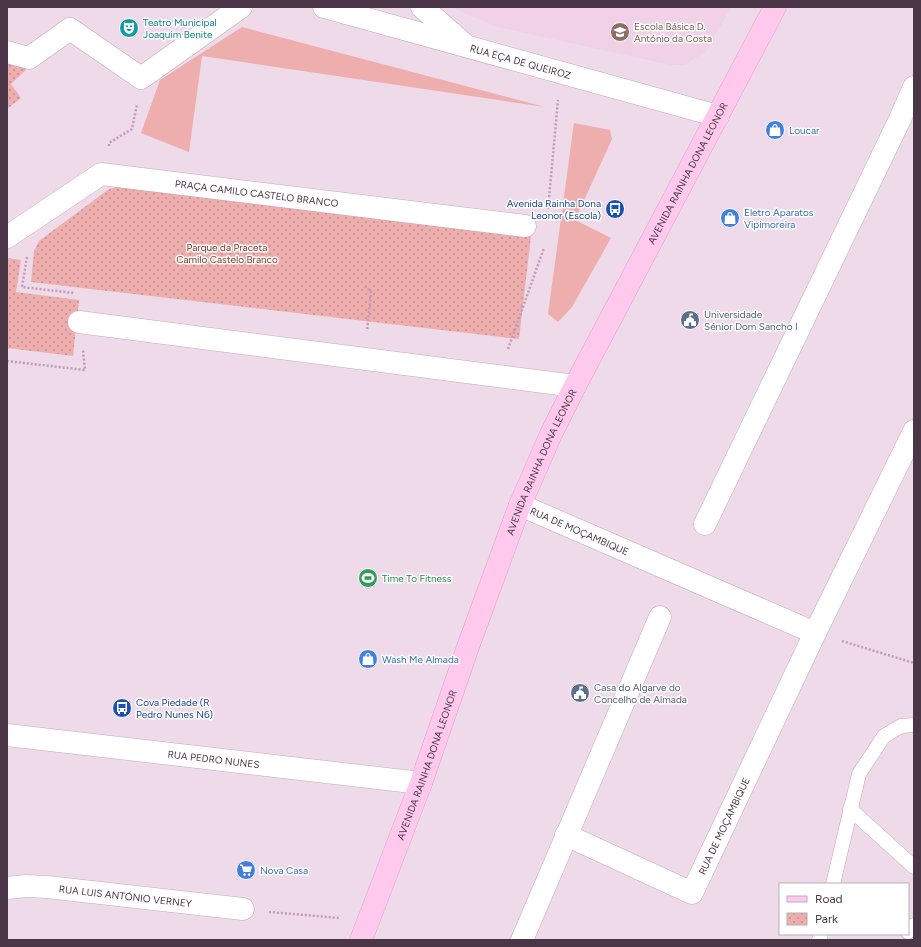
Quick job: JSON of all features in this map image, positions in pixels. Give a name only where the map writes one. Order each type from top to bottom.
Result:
[{"type":"main road","name":"AVENIDA RAINHA DONA LEONOR","points":[[361,940],[421,783],[469,644],[520,505],[551,434],[775,7]]},
{"type":"street","points":[[7,52],[29,58],[70,29],[141,78],[241,7]]},
{"type":"street","name":"RUA EÇA DE QUEIROZ","points":[[324,7],[718,116]]},
{"type":"street","points":[[422,7],[468,47]]},
{"type":"street","points":[[705,524],[907,122],[914,87]]},
{"type":"street","points":[[7,237],[100,174]]},
{"type":"street","name":"PRAÇA CAMILO CASTELO BRANCO","points":[[100,174],[525,226]]},
{"type":"street","points":[[80,322],[575,386]]},
{"type":"street","name":"RUA DE MOÇAMBIQUE","points":[[566,835],[692,893],[814,633],[914,431]]},
{"type":"street","name":"RUA DE MOÇAMBIQUE","points":[[520,505],[814,633]]},
{"type":"street","points":[[522,940],[660,617]]},
{"type":"street","name":"RUA PEDRO NUNES","points":[[7,735],[421,783]]},
{"type":"street","name":"RUA LUIS ANTÓNIO VERNEY","points":[[7,888],[26,886],[47,887],[243,909]]},
{"type":"lane","points":[[833,883],[859,774],[884,736],[901,726],[914,725]]},
{"type":"lane","points":[[850,810],[914,867]]},
{"type":"path","points":[[100,174],[109,143],[132,128],[141,78]]},
{"type":"path","points":[[548,212],[556,122]]},
{"type":"path","points":[[499,376],[544,246]]},
{"type":"path","points":[[22,288],[27,261]]},
{"type":"path","points":[[364,359],[371,291],[365,286]]},
{"type":"path","points":[[814,633],[914,663]]},
{"type":"path","points":[[243,909],[368,920]]},
{"type":"shaded area","points":[[7,7],[914,7],[914,940],[7,940]]},
{"type":"shaded area","name":"Escola Básica D. António da Costa","points":[[450,7],[731,7],[707,51],[684,65],[671,65],[498,27]]},
{"type":"green space","points":[[242,27],[545,107],[202,56],[189,152],[141,133],[160,80]]},
{"type":"green space","points":[[7,61],[29,67],[11,84],[21,98],[7,109]]},
{"type":"green space","points":[[574,123],[610,130],[612,139],[575,220],[611,238],[572,307],[558,322],[548,314]]},
{"type":"green space","name":"Parque da Praceta Camilo Castelo Branco","points":[[118,187],[531,236],[519,339],[31,282],[34,251],[39,241],[109,189]]},
{"type":"green space","points":[[7,258],[21,260],[16,292],[79,300],[73,356],[7,348]]},
{"type":"place","name":"Teatro Municipal Joaquim Benite","points":[[129,28]]},
{"type":"place","name":"Escola Básica D. António da Costa","points":[[620,32]]},
{"type":"place","name":"Loucar","points":[[775,130]]},
{"type":"place","name":"Avenida Rainha Dona Leonor (Escola)","points":[[615,209]]},
{"type":"place","name":"Eletro Aparatos Vipimoreira","points":[[730,218]]},
{"type":"place","name":"Universidade Sénior Dom Sancho I","points":[[690,320]]},
{"type":"place","name":"Time To Fitness","points":[[368,578]]},
{"type":"place","name":"Wash Me Almada","points":[[368,659]]},
{"type":"place","name":"Casa do Algarve do Concelho de Almada","points":[[580,693]]},
{"type":"place","name":"Cova Piedade (R Pedro Nunes N6)","points":[[122,708]]},
{"type":"place","name":"Nova Casa","points":[[246,870]]}]
